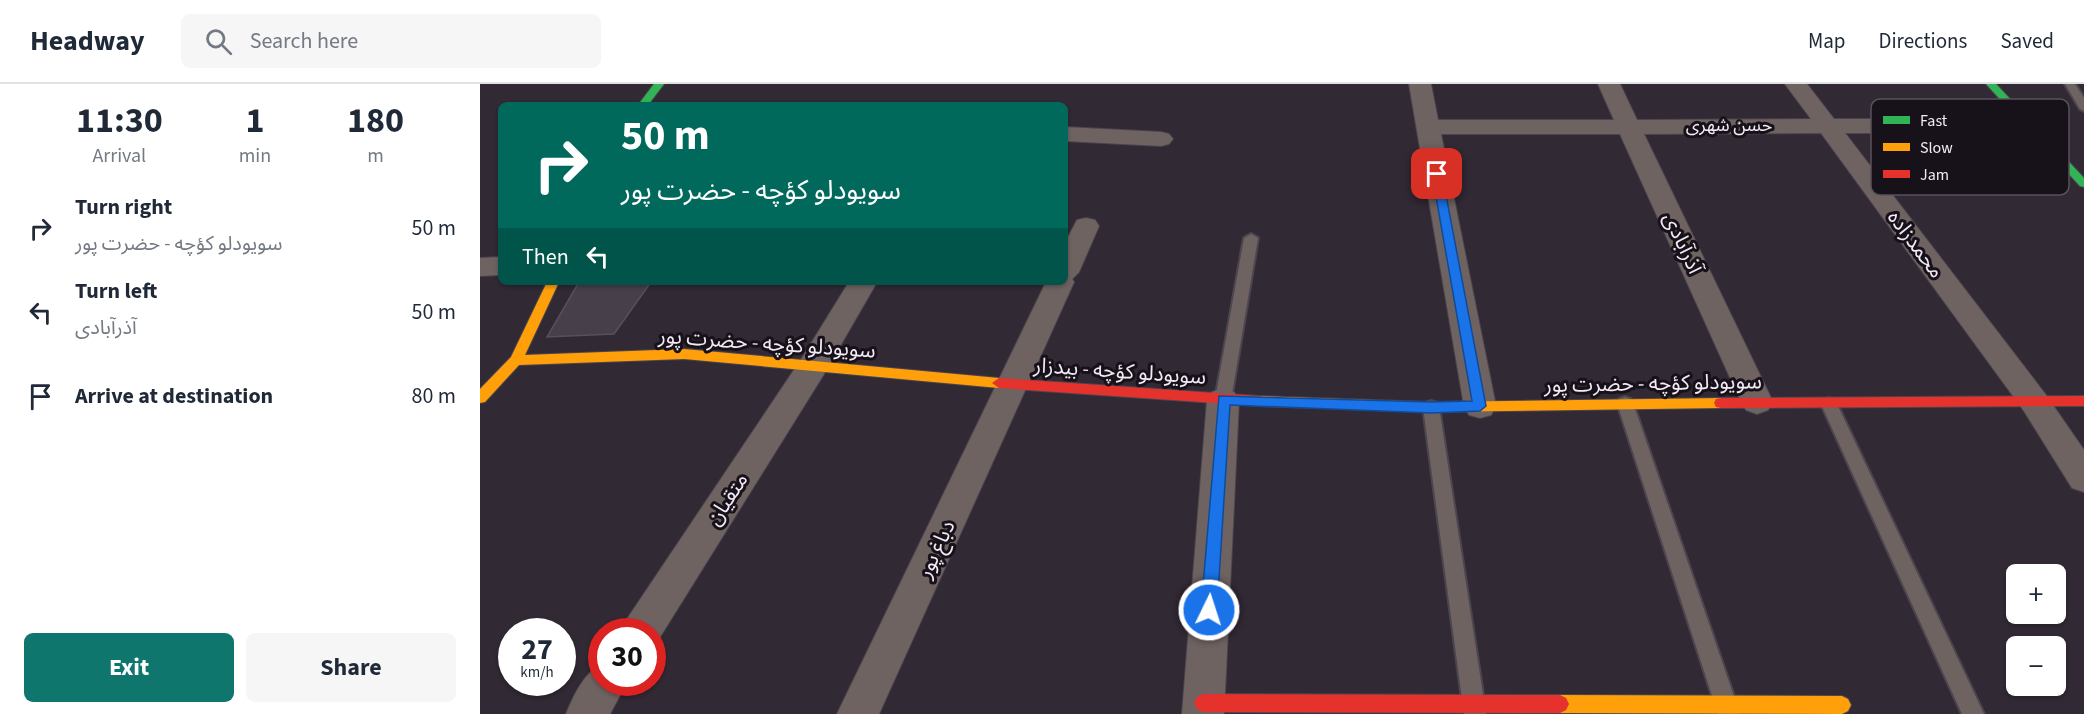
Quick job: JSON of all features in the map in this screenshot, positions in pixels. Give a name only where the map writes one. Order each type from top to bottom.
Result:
[{"type":"street","points":[[645,102],[659,84]]},
{"type":"street","points":[[1420,84],[1480,406]]},
{"type":"street","name":"آذرآبادی","points":[[1609,84],[1757,402]]},
{"type":"street","name":"محمدزاده","points":[[1796,84],[1871,183]]},
{"type":"street","points":[[1991,84],[2005,99]]},
{"type":"street","name":"حسن شهری","points":[[1429,127],[1871,126]]},
{"type":"street","points":[[1068,134],[1161,139]]},
{"type":"street","points":[[2069,168],[2084,184]]},
{"type":"street","name":"محمدزاده","points":[[1880,195],[2036,403],[2084,478]]},
{"type":"street","points":[[1068,265],[1086,226]]},
{"type":"street","points":[[480,267],[498,266]]},
{"type":"street","points":[[480,398],[516,360],[552,285]]},
{"type":"street","name":"متقیان","points":[[649,618],[813,366],[861,285]]},
{"type":"street","name":"دباغ پور","points":[[858,714],[1059,285]]},
{"type":"street","name":"سویودلو کؤچه - حضرت پور","points":[[516,360],[684,354],[1014,384]]},
{"type":"street","name":"سویودلو کؤچه - بیدزار","points":[[1014,384],[1223,400]]},
{"type":"street","points":[[1223,400],[1203,709],[1728,709],[1842,705]]},
{"type":"street","name":"سویودلو کؤچه - حضرت پور","points":[[1223,400],[1431,408],[1757,402],[1829,404],[2084,401]]},
{"type":"street","points":[[587,714],[598,696]]},
{"type":"lane","points":[[2070,85],[2084,107]]},
{"type":"lane","points":[[1223,400],[1251,238]]},
{"type":"lane","points":[[1625,404],[1728,709]]},
{"type":"lane","points":[[1829,404],[1973,714]]},
{"type":"lane","points":[[1431,408],[1474,709]]},
{"type":"building","points":[[577,285],[649,285],[614,334],[547,337]]},
{"type":"traffic: fast","points":[[645,102],[659,84]]},
{"type":"traffic: fast","points":[[1991,84],[2005,99]]},
{"type":"traffic: fast","points":[[2069,168],[2084,184]]},
{"type":"traffic: slow","points":[[480,398],[516,360],[552,285]]},
{"type":"traffic: slow","points":[[516,360],[684,354],[999,383]]},
{"type":"traffic: slow","points":[[1259,401],[1431,407],[1721,403]]},
{"type":"traffic: slow","points":[[1560,704],[1842,705]]},
{"type":"traffic: jam","points":[[999,383],[1259,401]]},
{"type":"traffic: jam","points":[[1721,403],[2084,401]]},
{"type":"traffic: jam","points":[[1203,703],[1560,704]]},
{"type":"route","points":[[1209,610],[1223,400],[1431,408],[1480,406],[1437,174]]}]
